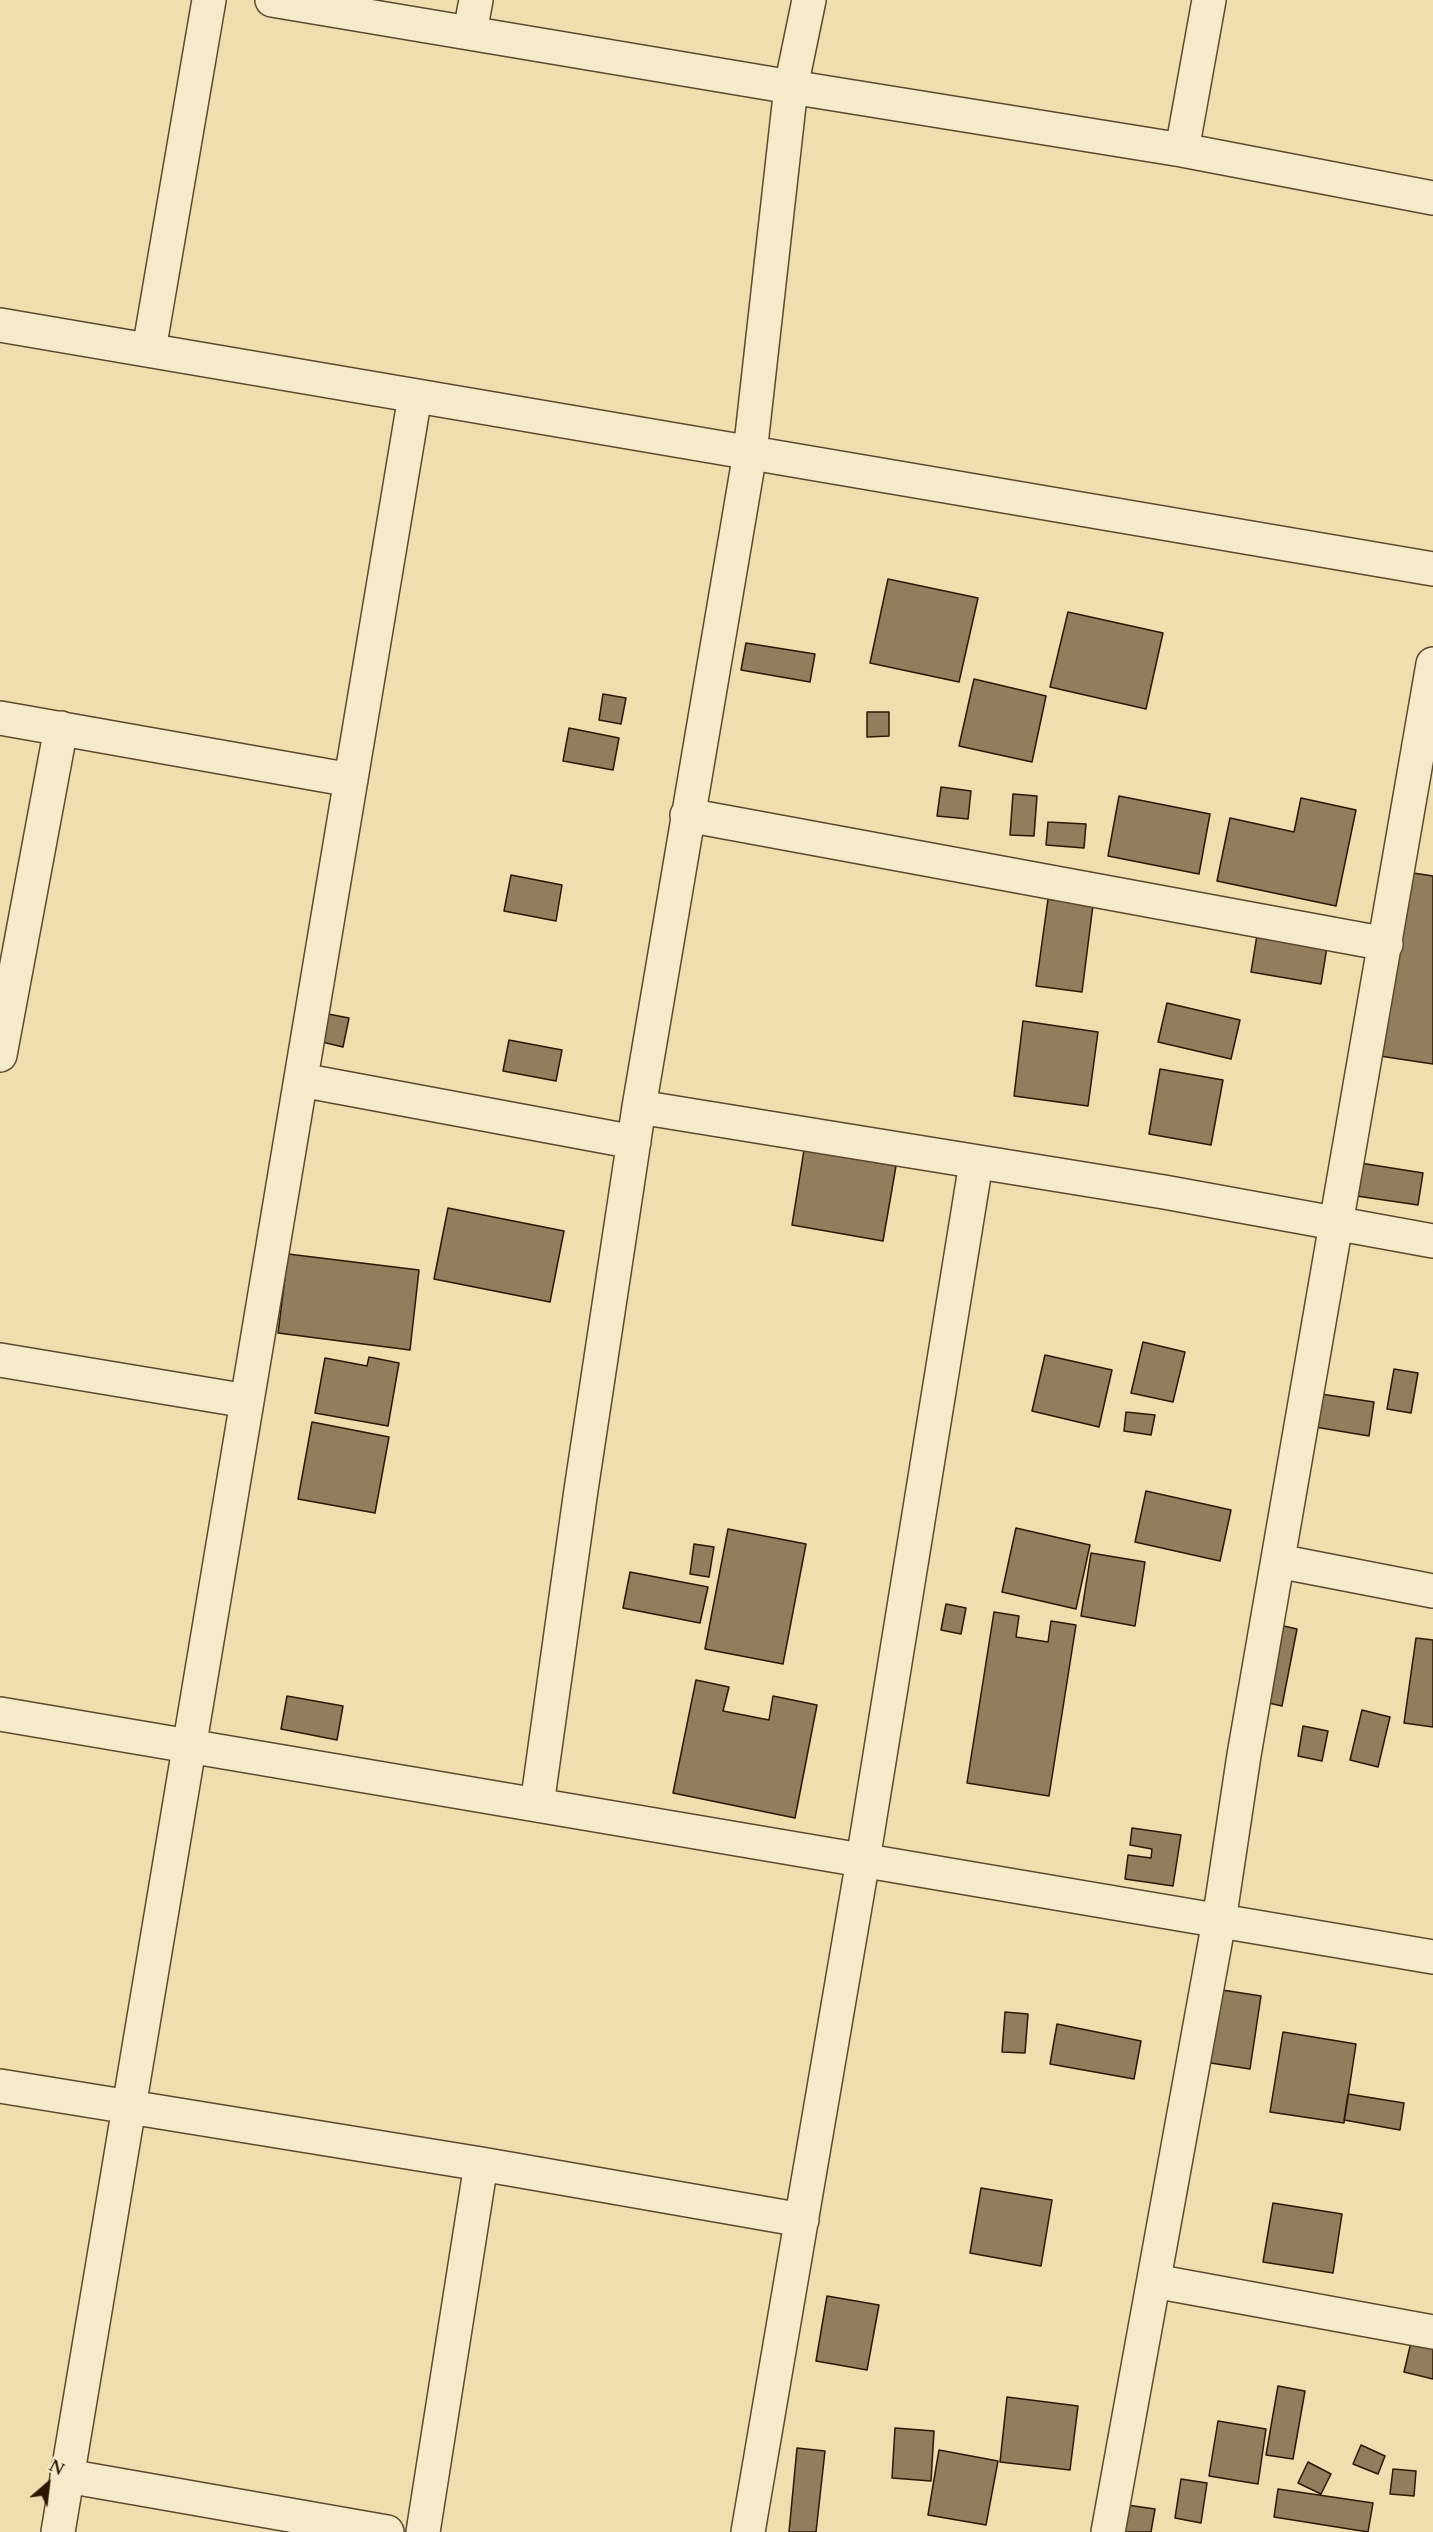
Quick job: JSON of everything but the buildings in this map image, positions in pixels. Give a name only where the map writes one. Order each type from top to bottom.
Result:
[{"type":"street","points":[[149,350],[209,0]]},
{"type":"street","points":[[272,0],[1182,150],[1433,198]]},
{"type":"street","points":[[470,32],[476,0]]},
{"type":"street","points":[[537,1805],[580,1490],[639,1107],[750,453],[791,87],[808,0]]},
{"type":"street","points":[[1182,150],[1209,0]]},
{"type":"street","points":[[0,325],[1433,569]]},
{"type":"street","points":[[58,2532],[415,396]]},
{"type":"street","points":[[1108,2532],[1219,1921],[1244,1755],[1433,664]]},
{"type":"street","points":[[0,718],[351,780]]},
{"type":"street","points":[[0,1055],[61,728]]},
{"type":"street","points":[[687,815],[1386,945]]},
{"type":"street","points":[[301,1080],[634,1142]]},
{"type":"street","points":[[639,1107],[1164,1192],[1433,1241]]},
{"type":"street","points":[[748,2532],[863,1860],[976,1163]]},
{"type":"street","points":[[0,1360],[247,1401]]},
{"type":"street","points":[[1278,1561],[1433,1591]]},
{"type":"street","points":[[0,1714],[1433,1957]]},
{"type":"street","points":[[0,2086],[129,2105],[802,2220]]},
{"type":"street","points":[[423,2532],[481,2164]]},
{"type":"street","points":[[1154,2281],[1433,2332]]},
{"type":"street","points":[[67,2476],[387,2532]]}]
